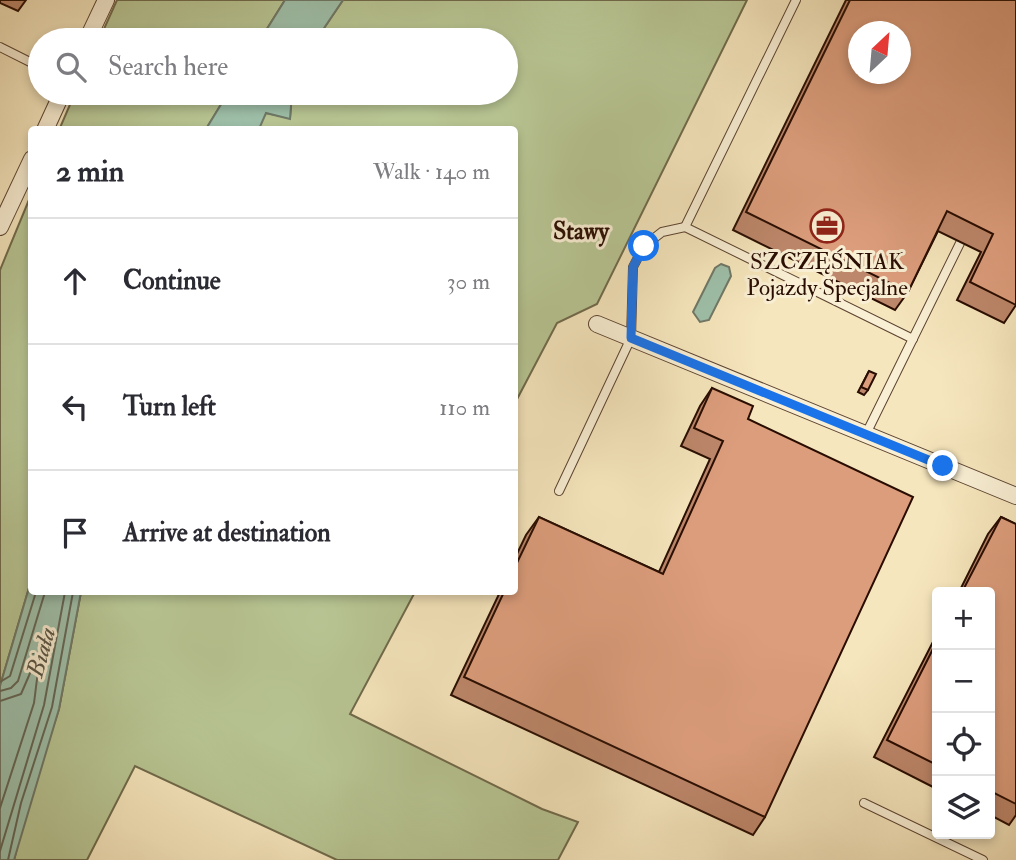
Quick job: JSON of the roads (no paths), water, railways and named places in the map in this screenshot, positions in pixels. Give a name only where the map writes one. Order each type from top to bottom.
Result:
[{"type":"street","points":[[93,28],[106,0]]},
{"type":"street","points":[[47,126],[56,105]]},
{"type":"street","points":[[1,224],[28,167]]},
{"type":"street","points":[[597,324],[1016,496]]},
{"type":"lane","points":[[685,227],[796,0]]},
{"type":"lane","points":[[0,47],[28,61]]},
{"type":"lane","points":[[559,491],[631,338],[633,267],[644,246],[662,232],[685,227],[913,339]]},
{"type":"lane","points":[[866,434],[967,227]]},
{"type":"lane","points":[[864,803],[983,860]]},
{"type":"water","points":[[285,0],[343,0],[324,28],[268,28]]},
{"type":"water","points":[[221,105],[291,105],[290,119],[266,113],[260,126],[208,126]]},
{"type":"water","points":[[721,264],[729,267],[731,276],[709,320],[700,322],[693,312],[715,268]]},
{"type":"water","name":"Biała","points":[[28,591],[28,595],[80,595],[59,709],[14,860],[0,860],[0,686]]},
{"type":"place","name":"SZCZĘŚNIAK Pojazdy Specjalne","points":[[827,226]]},
{"type":"district","name":"Stawy","points":[[581,231]]}]
